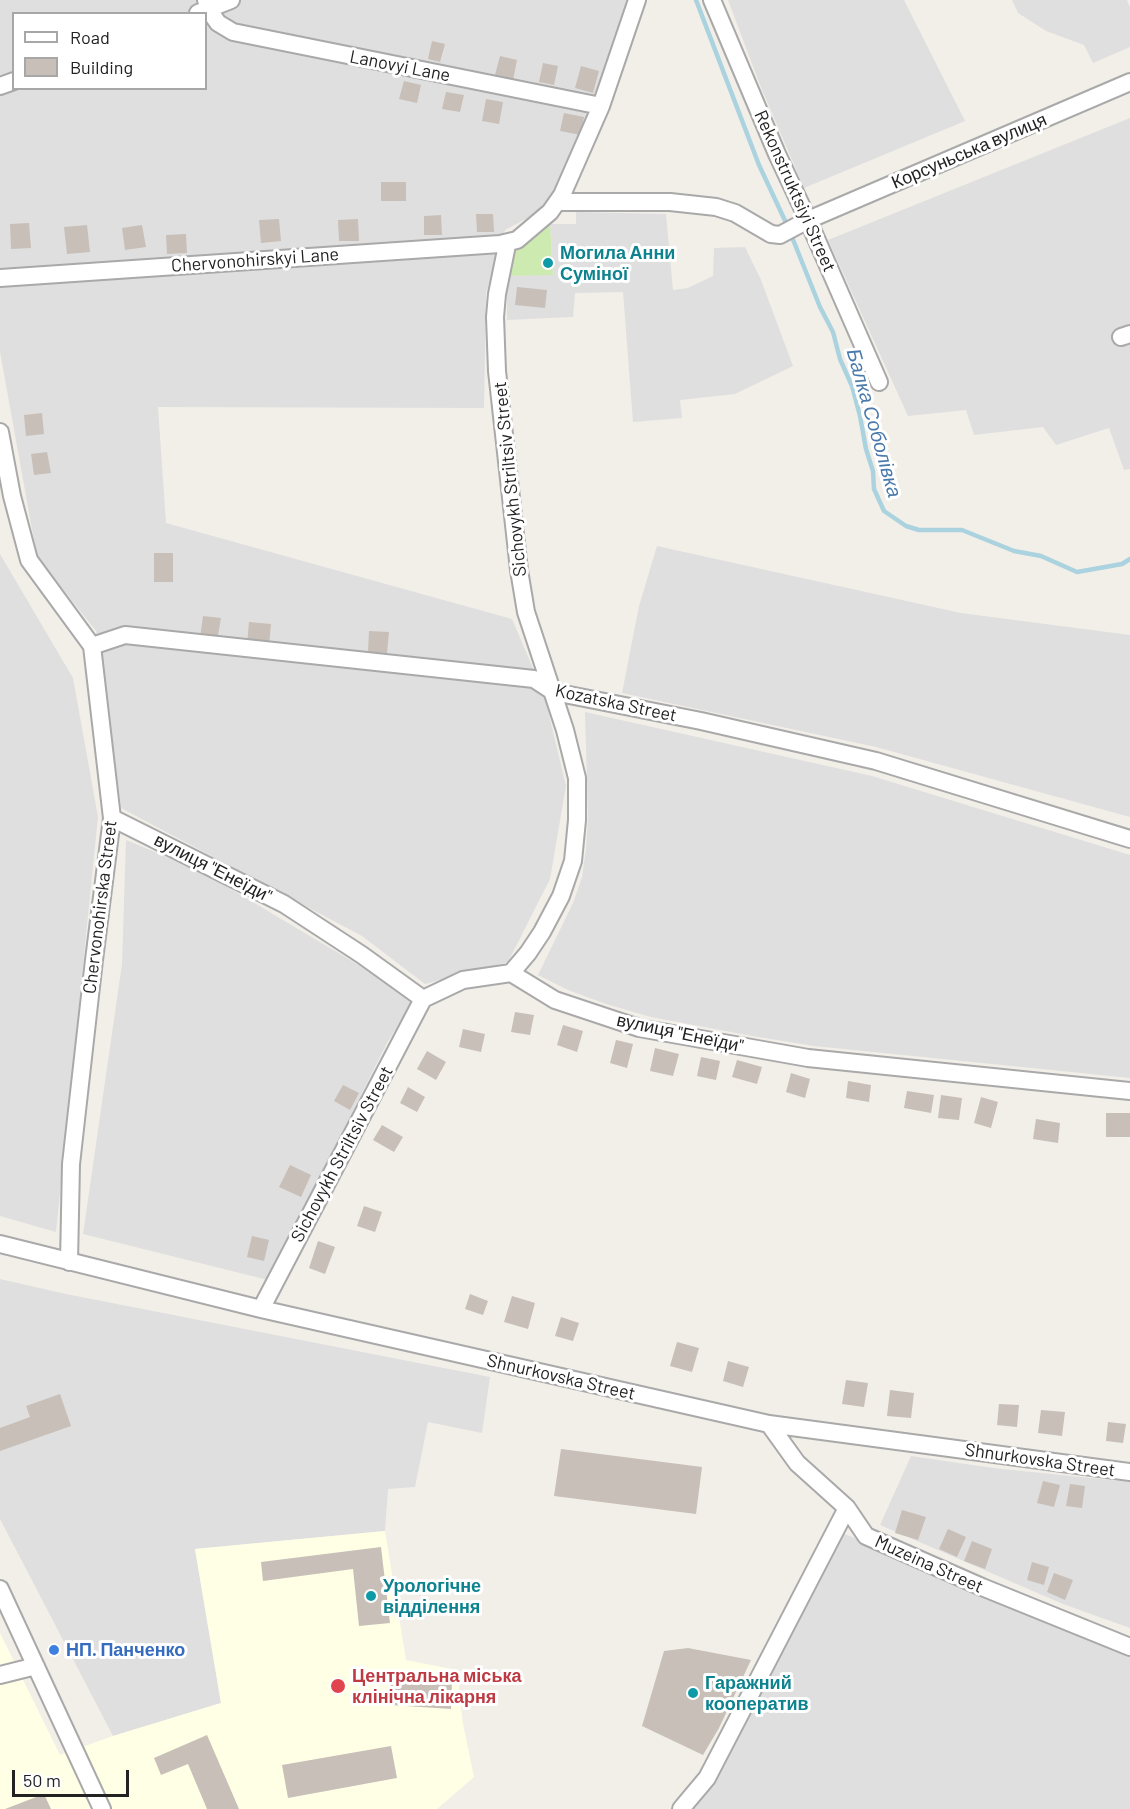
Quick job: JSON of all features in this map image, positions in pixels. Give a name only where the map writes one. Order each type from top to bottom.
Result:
[{"type":"street","points":[[204,8],[231,0]]},
{"type":"street","points":[[510,242],[517,240],[535,226],[550,212],[562,195],[601,106],[637,0]]},
{"type":"street","name":"Rekonstruktsiyi Street","points":[[712,0],[777,154],[879,382]]},
{"type":"street","name":"Lanovyi Lane","points":[[204,8],[218,23],[233,32],[601,106]]},
{"type":"street","name":"Корсуньська вулиця","points":[[808,220],[1130,81]]},
{"type":"street","points":[[557,202],[670,202],[716,207],[735,213],[771,234],[780,235],[808,220]]},
{"type":"street","name":"Chervonohirskyi Lane","points":[[0,278],[510,242]]},
{"type":"street","name":"Sichovykh Striltsiv Street","points":[[510,242],[507,245],[497,294],[495,317],[498,371],[519,570],[526,612],[554,692],[577,778],[577,820],[573,861],[561,896],[542,932],[511,974]]},
{"type":"street","name":"Chervonohirska Street","points":[[0,432],[12,496],[29,560],[92,646],[112,818],[71,1164],[69,1262]]},
{"type":"street","name":"Kozatska Street","points":[[92,646],[124,635],[534,679],[554,692],[701,721],[876,761],[1130,839]]},
{"type":"street","name":"вулиця \"Енеїди\"","points":[[112,818],[284,904],[362,955],[423,999]]},
{"type":"street","points":[[423,999],[464,980],[511,974]]},
{"type":"street","name":"вулиця \"Енеїди\"","points":[[511,974],[555,1000],[639,1028],[808,1058],[1130,1091]]},
{"type":"street","name":"Sichovykh Striltsiv Street","points":[[261,1309],[423,999]]},
{"type":"street","name":"Shnurkovska Street","points":[[0,1244],[261,1309],[769,1424],[1130,1472]]},
{"type":"street","name":"Muzeina Street","points":[[769,1424],[797,1463],[847,1508],[866,1536],[982,1587],[1130,1647]]},
{"type":"street","points":[[681,1809],[707,1778],[847,1508]]},
{"type":"street","points":[[0,1589],[102,1809]]},
{"type":"street","points":[[0,1675],[36,1666]]},
{"type":"shaded area","points":[[0,0],[629,0],[598,96],[555,192],[535,214],[505,230],[486,293],[484,408],[158,407],[166,523],[512,619],[544,694],[566,786],[550,879],[508,962],[425,984],[362,936],[121,808],[96,631],[37,557],[0,352]]},
{"type":"shaded area","points":[[728,0],[904,0],[965,121],[804,188],[760,85]]},
{"type":"shaded area","points":[[1012,0],[1127,0],[1130,7],[1130,47],[1093,63],[1084,45],[1046,31],[1018,13]]},
{"type":"shaded area","points":[[1130,118],[1130,328],[1116,334],[1119,346],[1130,342],[1130,469],[1124,470],[1109,428],[1056,445],[1043,427],[974,435],[966,410],[908,416],[828,240]]},
{"type":"shaded area","points":[[576,212],[666,214],[673,290],[688,288],[713,276],[714,248],[745,247],[761,280],[793,366],[735,394],[680,400],[682,418],[633,422],[623,292],[575,293],[573,317],[507,320],[507,276],[553,274],[550,224],[576,224]]},
{"type":"shaded area","points":[[657,546],[961,613],[1130,635],[1130,817],[876,747],[622,693],[639,606]]},
{"type":"shaded area","points":[[0,554],[73,678],[98,817],[56,1232],[0,1216]]},
{"type":"shaded area","points":[[585,712],[872,776],[1130,855],[1130,1078],[814,1046],[752,1036],[651,1017],[568,990],[538,975],[573,903],[582,877],[588,817]]},
{"type":"shaded area","points":[[126,840],[199,870],[367,970],[412,1003],[387,1043],[268,1280],[83,1234],[122,964]]},
{"type":"shaded area","points":[[0,1279],[490,1377],[482,1433],[428,1422],[415,1487],[388,1489],[385,1531],[195,1549],[221,1703],[113,1736],[0,1519]]},
{"type":"shaded area","points":[[911,1456],[993,1468],[1130,1482],[1130,1628],[1063,1604],[880,1525]]},
{"type":"shaded area","name":"Центральна міська клінічна лікарня","points":[[385,1531],[406,1660],[457,1670],[463,1724],[474,1777],[437,1809],[0,1809],[0,1633],[60,1755],[221,1703],[195,1549]]},
{"type":"shaded area","points":[[840,1532],[1130,1652],[1130,1809],[691,1809]]},
{"type":"green space","points":[[544,224],[550,224],[553,275],[507,276],[511,255],[516,247]]},
{"type":"building","points":[[432,41],[445,44],[440,62],[428,59]]},
{"type":"building","points":[[500,56],[517,60],[513,80],[495,75]]},
{"type":"building","points":[[543,63],[558,66],[554,85],[539,82]]},
{"type":"building","points":[[581,66],[599,71],[593,93],[575,88]]},
{"type":"building","points":[[404,81],[421,85],[417,103],[399,99]]},
{"type":"building","points":[[446,92],[464,95],[460,112],[442,109]]},
{"type":"building","points":[[486,99],[503,102],[499,124],[482,121]]},
{"type":"building","points":[[564,113],[584,117],[581,135],[560,131]]},
{"type":"building","points":[[381,182],[406,182],[406,201],[381,201]]},
{"type":"building","points":[[476,214],[493,214],[494,232],[477,232]]},
{"type":"building","points":[[441,215],[442,235],[424,235],[424,216]]},
{"type":"building","points":[[279,219],[281,241],[261,243],[259,220]]},
{"type":"building","points":[[358,219],[359,241],[339,241],[338,220]]},
{"type":"building","points":[[29,223],[31,248],[11,249],[10,224]]},
{"type":"building","points":[[87,225],[90,252],[67,254],[64,227]]},
{"type":"building","points":[[142,225],[146,247],[125,250],[122,228]]},
{"type":"building","points":[[186,234],[187,253],[167,254],[166,235]]},
{"type":"building","points":[[517,287],[547,290],[545,308],[515,305]]},
{"type":"building","points":[[42,413],[44,434],[26,436],[24,415]]},
{"type":"building","points":[[47,452],[51,473],[34,475],[31,454]]},
{"type":"building","points":[[154,553],[173,553],[173,582],[154,582]]},
{"type":"building","points":[[203,616],[221,618],[217,641],[200,638]]},
{"type":"building","points":[[249,622],[271,624],[269,646],[247,644]]},
{"type":"building","points":[[369,631],[389,632],[387,653],[368,652]]},
{"type":"building","points":[[515,1012],[534,1015],[530,1035],[511,1032]]},
{"type":"building","points":[[563,1025],[583,1031],[577,1052],[557,1045]]},
{"type":"building","points":[[463,1029],[485,1034],[481,1052],[459,1047]]},
{"type":"building","points":[[616,1040],[633,1044],[627,1068],[610,1063]]},
{"type":"building","points":[[655,1048],[679,1054],[673,1076],[650,1071]]},
{"type":"building","points":[[427,1051],[446,1062],[436,1080],[417,1069]]},
{"type":"building","points":[[701,1057],[720,1061],[716,1080],[697,1076]]},
{"type":"building","points":[[737,1060],[762,1067],[757,1084],[732,1077]]},
{"type":"building","points":[[791,1073],[810,1079],[805,1098],[786,1092]]},
{"type":"building","points":[[848,1081],[871,1085],[869,1102],[846,1098]]},
{"type":"building","points":[[343,1085],[359,1093],[350,1110],[334,1101]]},
{"type":"building","points":[[408,1087],[425,1097],[417,1112],[400,1103]]},
{"type":"building","points":[[907,1091],[934,1095],[931,1113],[904,1108]]},
{"type":"building","points":[[941,1095],[962,1098],[959,1120],[938,1118]]},
{"type":"building","points":[[981,1097],[998,1102],[991,1128],[974,1123]]},
{"type":"building","points":[[1106,1113],[1130,1113],[1130,1137],[1106,1137]]},
{"type":"building","points":[[1036,1119],[1060,1123],[1058,1143],[1033,1139]]},
{"type":"building","points":[[382,1125],[403,1137],[394,1152],[373,1140]]},
{"type":"building","points":[[290,1165],[311,1175],[301,1197],[279,1187]]},
{"type":"building","points":[[364,1206],[382,1212],[375,1232],[357,1226]]},
{"type":"building","points":[[252,1236],[269,1240],[264,1261],[247,1257]]},
{"type":"building","points":[[318,1241],[335,1247],[325,1274],[309,1268]]},
{"type":"building","points":[[470,1294],[488,1301],[483,1315],[465,1309]]},
{"type":"building","points":[[512,1296],[535,1303],[528,1329],[504,1322]]},
{"type":"building","points":[[561,1317],[579,1323],[573,1341],[555,1336]]},
{"type":"building","points":[[677,1342],[699,1348],[692,1372],[670,1366]]},
{"type":"building","points":[[728,1361],[749,1367],[743,1387],[723,1381]]},
{"type":"building","points":[[846,1380],[868,1383],[864,1407],[842,1404]]},
{"type":"building","points":[[890,1390],[914,1393],[911,1418],[887,1416]]},
{"type":"building","points":[[60,1394],[71,1426],[0,1451],[0,1428],[30,1417],[26,1406]]},
{"type":"building","points":[[999,1404],[1019,1405],[1017,1427],[997,1425]]},
{"type":"building","points":[[1041,1410],[1065,1412],[1062,1436],[1038,1433]]},
{"type":"building","points":[[1108,1422],[1126,1424],[1123,1443],[1106,1441]]},
{"type":"building","points":[[561,1449],[702,1467],[696,1514],[554,1496]]},
{"type":"building","points":[[1043,1481],[1060,1485],[1054,1507],[1037,1503]]},
{"type":"building","points":[[1070,1484],[1085,1486],[1082,1508],[1066,1506]]},
{"type":"building","points":[[902,1510],[926,1517],[918,1540],[895,1533]]},
{"type":"building","points":[[948,1529],[966,1537],[957,1557],[939,1549]]},
{"type":"building","points":[[972,1541],[992,1549],[985,1569],[964,1561]]},
{"type":"building","points":[[381,1547],[390,1623],[359,1626],[353,1569],[263,1581],[261,1562]]},
{"type":"building","points":[[1032,1562],[1049,1567],[1044,1585],[1027,1580]]},
{"type":"building","points":[[1054,1573],[1073,1580],[1065,1600],[1047,1592]]},
{"type":"building","name":"Гаражний кооператив","points":[[688,1648],[751,1660],[719,1728],[703,1755],[642,1726],[664,1651]]},
{"type":"building","points":[[391,1676],[452,1680],[451,1709],[390,1705]]},
{"type":"building","points":[[207,1735],[239,1809],[207,1809],[188,1764],[161,1775],[154,1758]]},
{"type":"building","points":[[391,1746],[397,1778],[288,1798],[282,1765]]},
{"type":"building","points":[[44,1794],[51,1809],[5,1809]]},
{"type":"waterway","name":"Балка Соболівка","points":[[696,0],[759,165],[788,227]]},
{"type":"waterway","name":"Балка Соболівка","points":[[792,237],[820,307],[833,332],[840,359],[852,386],[873,471],[874,489],[884,511],[906,526],[919,530],[962,530],[1014,551],[1041,556],[1077,572],[1122,564],[1130,559]]},
{"type":"place","name":"Могила Анни Суміної","points":[[548,263]]},
{"type":"place","name":"Урологічне відділення","points":[[371,1596]]},
{"type":"place","name":"НП. Панченко","points":[[54,1650]]},
{"type":"place","name":"Центральна міська клінічна лікарня","points":[[338,1686]]},
{"type":"place","name":"Гаражний кооператив","points":[[693,1693]]}]
